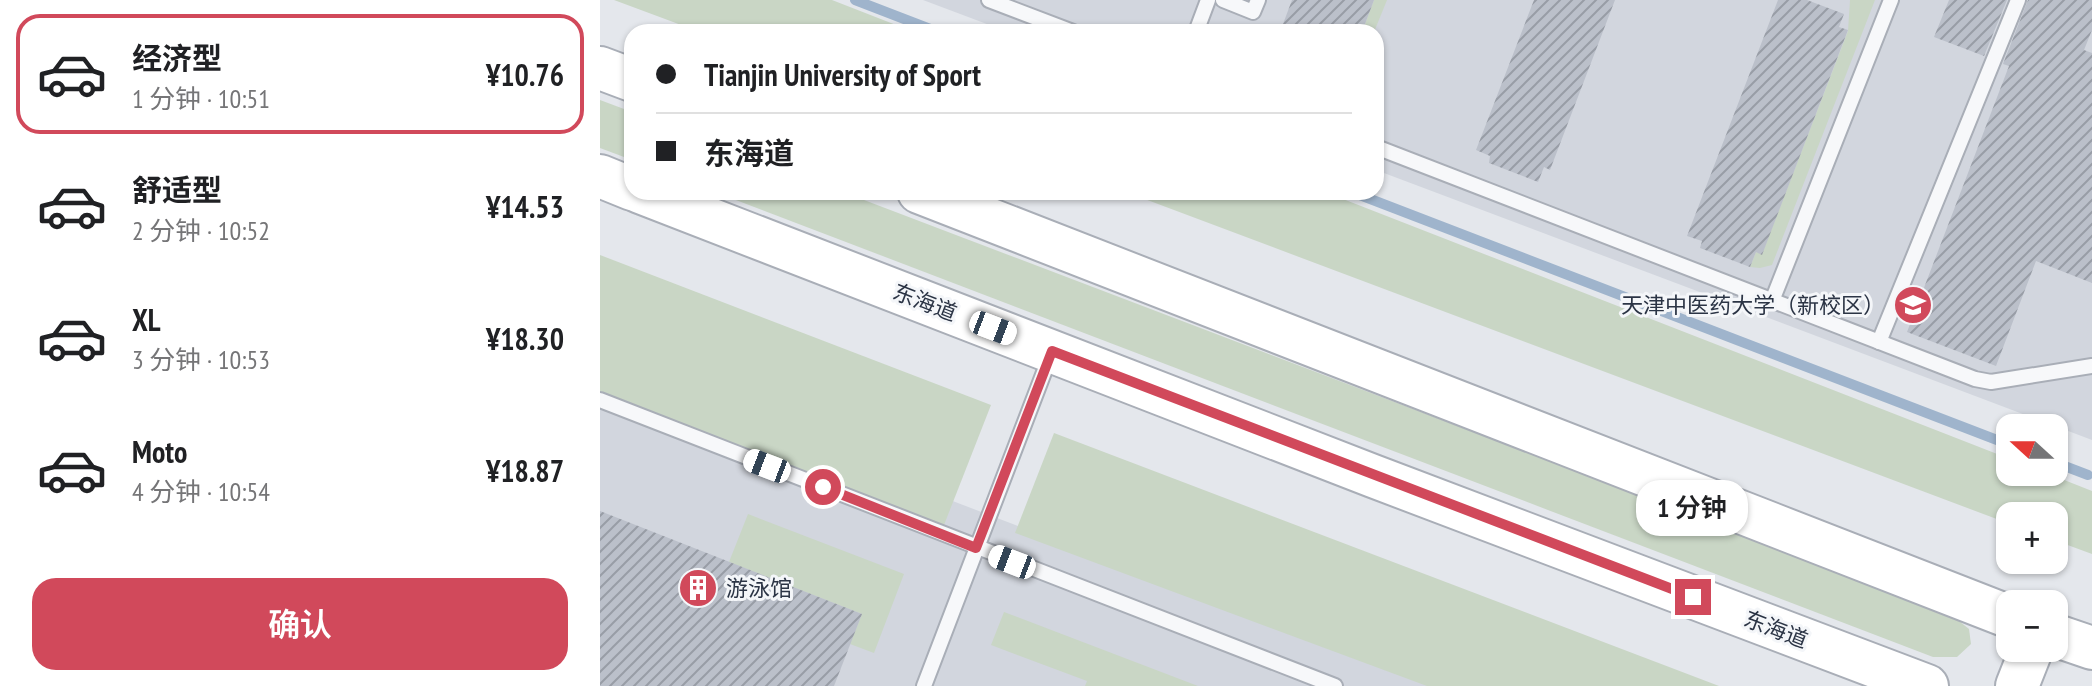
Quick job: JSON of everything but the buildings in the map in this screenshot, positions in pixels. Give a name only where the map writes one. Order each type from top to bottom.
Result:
[{"type":"main road","points":[[600,68],[624,77]]},
{"type":"main road","points":[[600,176],[624,186]]},
{"type":"main road","name":"东海道","points":[[661,200],[1927,686]]},
{"type":"main road","points":[[940,200],[1996,612]]},
{"type":"main road","points":[[2068,640],[2092,648]]},
{"type":"main road","points":[[2017,686],[2026,662]]},
{"type":"lane","points":[[989,0],[1052,24]]},
{"type":"lane","points":[[1199,24],[1208,0]]},
{"type":"lane","points":[[1223,0],[1253,12],[1258,0]]},
{"type":"lane","points":[[1772,301],[1891,0]]},
{"type":"lane","points":[[1879,342],[2018,0]]},
{"type":"lane","points":[[1384,150],[1975,379],[1991,382],[2092,366]]},
{"type":"lane","points":[[924,686],[1052,351]]},
{"type":"lane","points":[[600,400],[1335,686]]},
{"type":"shaded area","name":"天津中医药大学（新校区）","points":[[923,0],[2092,0],[2092,440],[2068,431],[2068,414],[2023,414],[1384,173],[1384,24],[987,24]]},
{"type":"shaded area","points":[[600,366],[1436,686],[600,686]]},
{"type":"green space","points":[[614,0],[832,0],[894,24],[678,24]]},
{"type":"green space","points":[[1374,0],[1387,0],[1377,24],[1365,24]]},
{"type":"green space","points":[[1850,0],[1875,0],[1772,265],[1750,267],[1756,252],[1762,254],[1848,31]]},
{"type":"green space","points":[[600,100],[624,109],[624,157],[600,148]]},
{"type":"green space","points":[[736,200],[864,200],[1949,613],[1969,629],[1971,644],[1957,657],[1933,657]]},
{"type":"green space","points":[[1147,200],[1346,200],[1996,454],[1996,486],[2068,486],[2068,482],[2092,491],[2092,554],[2068,545],[2068,502],[1996,502],[1996,519]]},
{"type":"green space","points":[[600,255],[991,405],[944,525],[600,391]]},
{"type":"green space","points":[[1054,433],[1719,686],[1427,686],[1015,533]]},
{"type":"green space","points":[[748,514],[904,574],[874,653],[850,644],[862,614],[729,562]]},
{"type":"green space","points":[[1004,612],[1198,686],[1085,686],[1087,681],[991,645]]},
{"type":"waterway","points":[[855,0],[917,24]]},
{"type":"waterway","points":[[1373,200],[1996,440]]},
{"type":"waterway","points":[[2068,467],[2088,475]]},
{"type":"place","name":"天津中医药大学（新校区）","points":[[1913,305]]},
{"type":"place","name":"游泳馆","points":[[698,588]]},
{"type":"route","points":[[823,487],[976,548],[1052,351],[1693,597]]}]
